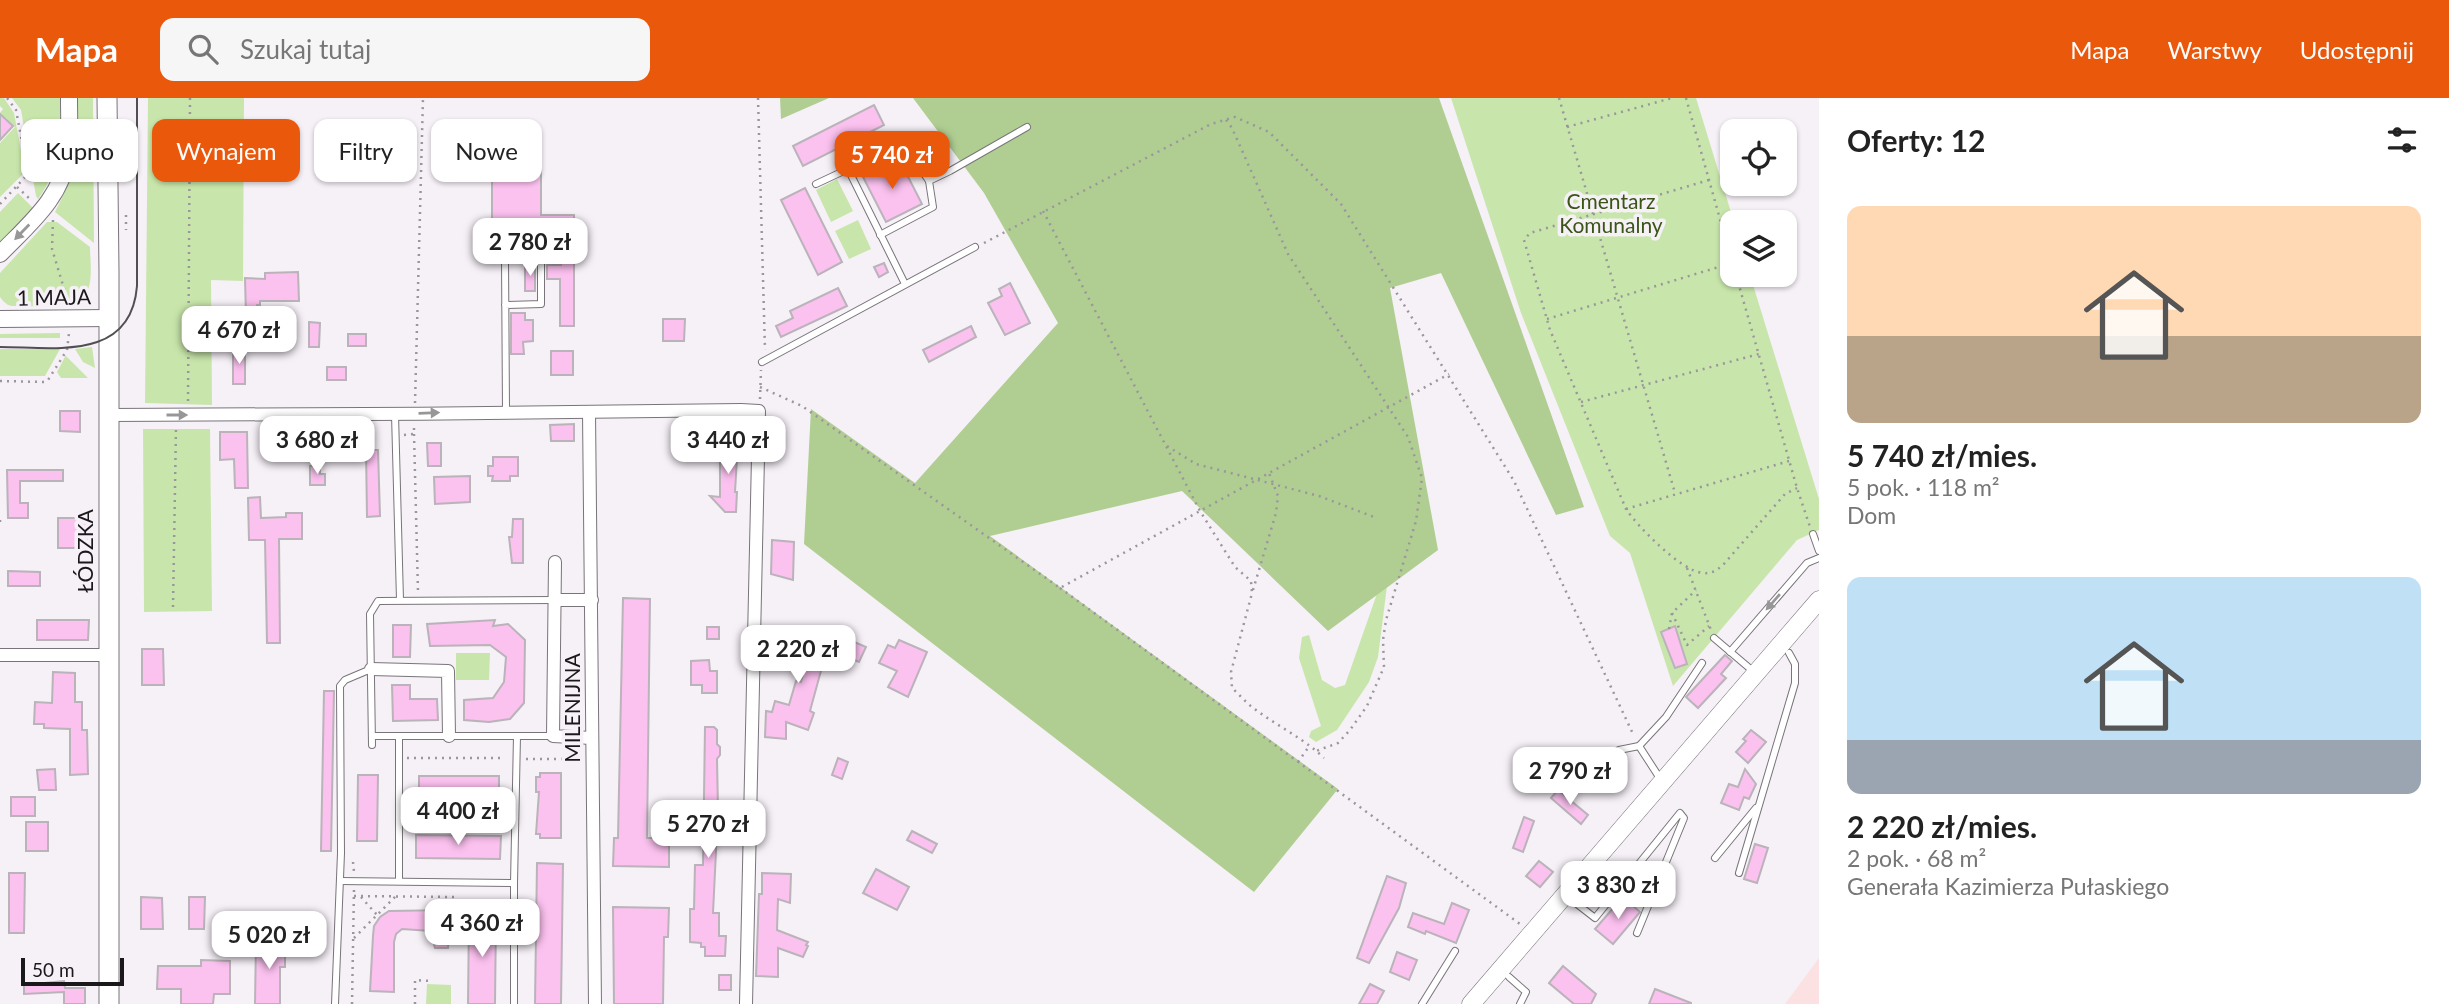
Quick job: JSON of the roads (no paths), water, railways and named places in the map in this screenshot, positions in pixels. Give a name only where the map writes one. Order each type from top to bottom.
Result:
[{"type":"main road","name":"ŁÓDZKA","points":[[107,98],[109,1004]]},
{"type":"main road","points":[[1471,1004],[1819,600]]},
{"type":"street","points":[[0,254],[49,202],[59,186],[68,152],[69,98]]},
{"type":"street","name":"1 MAJA","points":[[0,320],[109,318]]},
{"type":"street","points":[[109,415],[759,411],[746,1004]]},
{"type":"street","name":"MILENIJNA","points":[[589,412],[595,1004]]},
{"type":"street","points":[[555,562],[553,736],[592,738]]},
{"type":"street","points":[[556,600],[592,600]]},
{"type":"street","points":[[0,656],[110,655]]},
{"type":"street","points":[[371,669],[448,671],[449,736]]},
{"type":"lane","points":[[929,181],[950,172],[1027,127]]},
{"type":"lane","points":[[816,184],[903,142],[929,181],[933,207],[880,235]]},
{"type":"lane","points":[[848,169],[905,284]]},
{"type":"lane","points":[[762,362],[975,247]]},
{"type":"lane","points":[[505,305],[541,304],[541,260],[505,260],[505,305],[506,411]]},
{"type":"lane","points":[[395,414],[400,600]]},
{"type":"lane","points":[[1812,534],[1819,551]]},
{"type":"lane","points":[[1730,652],[1807,563],[1819,558]]},
{"type":"lane","points":[[372,745],[370,614],[378,601],[556,600]]},
{"type":"lane","points":[[1714,638],[1755,674]]},
{"type":"lane","points":[[1739,873],[1795,683],[1795,664],[1789,653]]},
{"type":"lane","points":[[1584,771],[1619,750],[1639,746],[1666,717],[1702,663]]},
{"type":"lane","points":[[335,1004],[340,881],[340,686],[345,680],[371,669]]},
{"type":"lane","points":[[372,736],[553,736]]},
{"type":"lane","points":[[514,1004],[517,736]]},
{"type":"lane","points":[[399,737],[399,880]]},
{"type":"lane","points":[[1639,746],[1662,781]]},
{"type":"lane","points":[[1714,858],[1760,804]]},
{"type":"lane","points":[[1565,895],[1595,918],[1680,813],[1684,818],[1637,933]]},
{"type":"lane","points":[[340,881],[514,883]]},
{"type":"lane","points":[[1422,1004],[1455,951]]},
{"type":"lane","points":[[1509,978],[1525,992],[1520,1004]]},
{"type":"tram line","points":[[0,347],[65,348],[86,345],[105,339],[121,328],[132,310],[137,286],[137,98]]},
{"type":"park label","name":"Cmentarz Komunalny","points":[[1611,214]]}]
